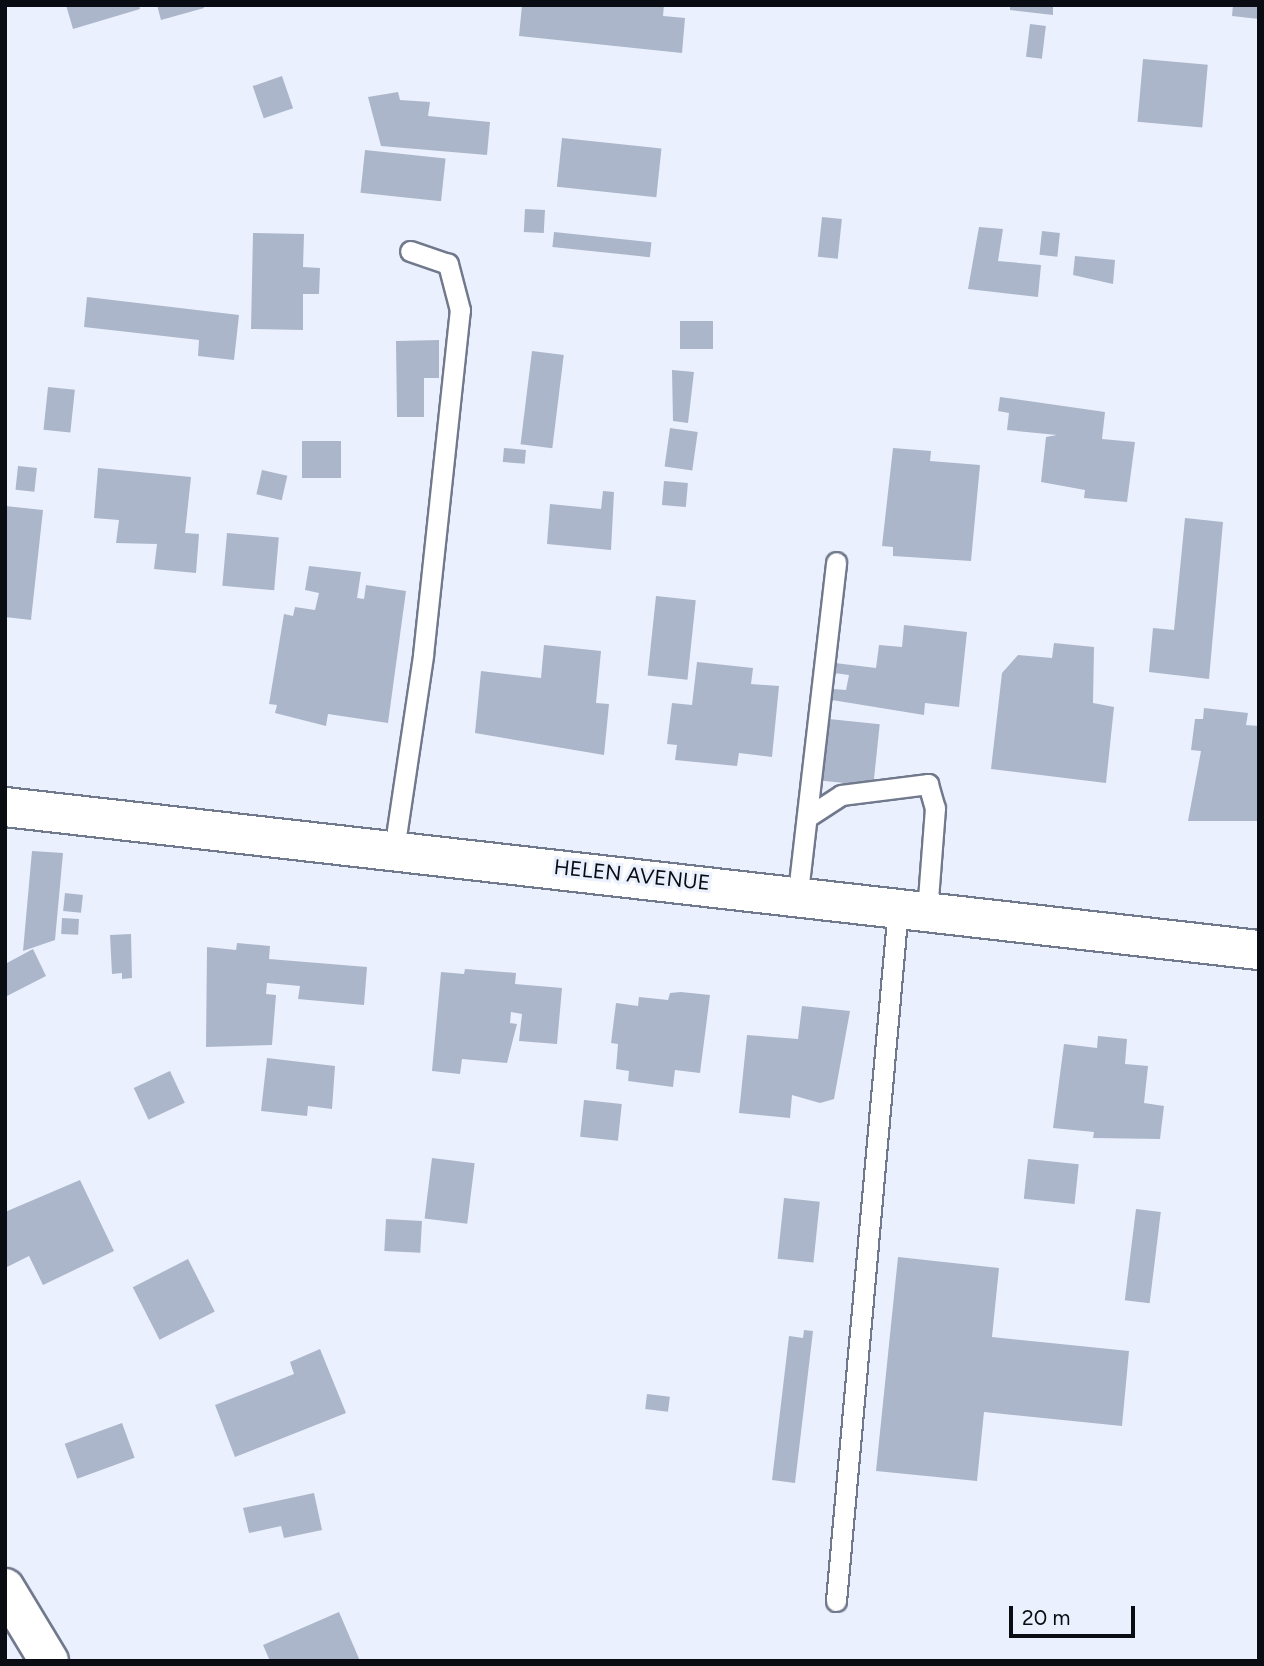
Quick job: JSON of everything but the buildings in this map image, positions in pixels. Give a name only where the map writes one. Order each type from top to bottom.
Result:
[{"type":"street","name":"HELEN AVENUE","points":[[5,807],[798,892],[913,910],[1259,950]]},
{"type":"street","points":[[5,1588],[50,1661]]},
{"type":"lane","points":[[394,850],[423,656],[460,310],[449,264],[410,251]]},
{"type":"lane","points":[[798,892],[809,816],[836,562]]},
{"type":"lane","points":[[809,816],[841,795],[928,784],[935,808],[913,910],[836,1601]]}]
